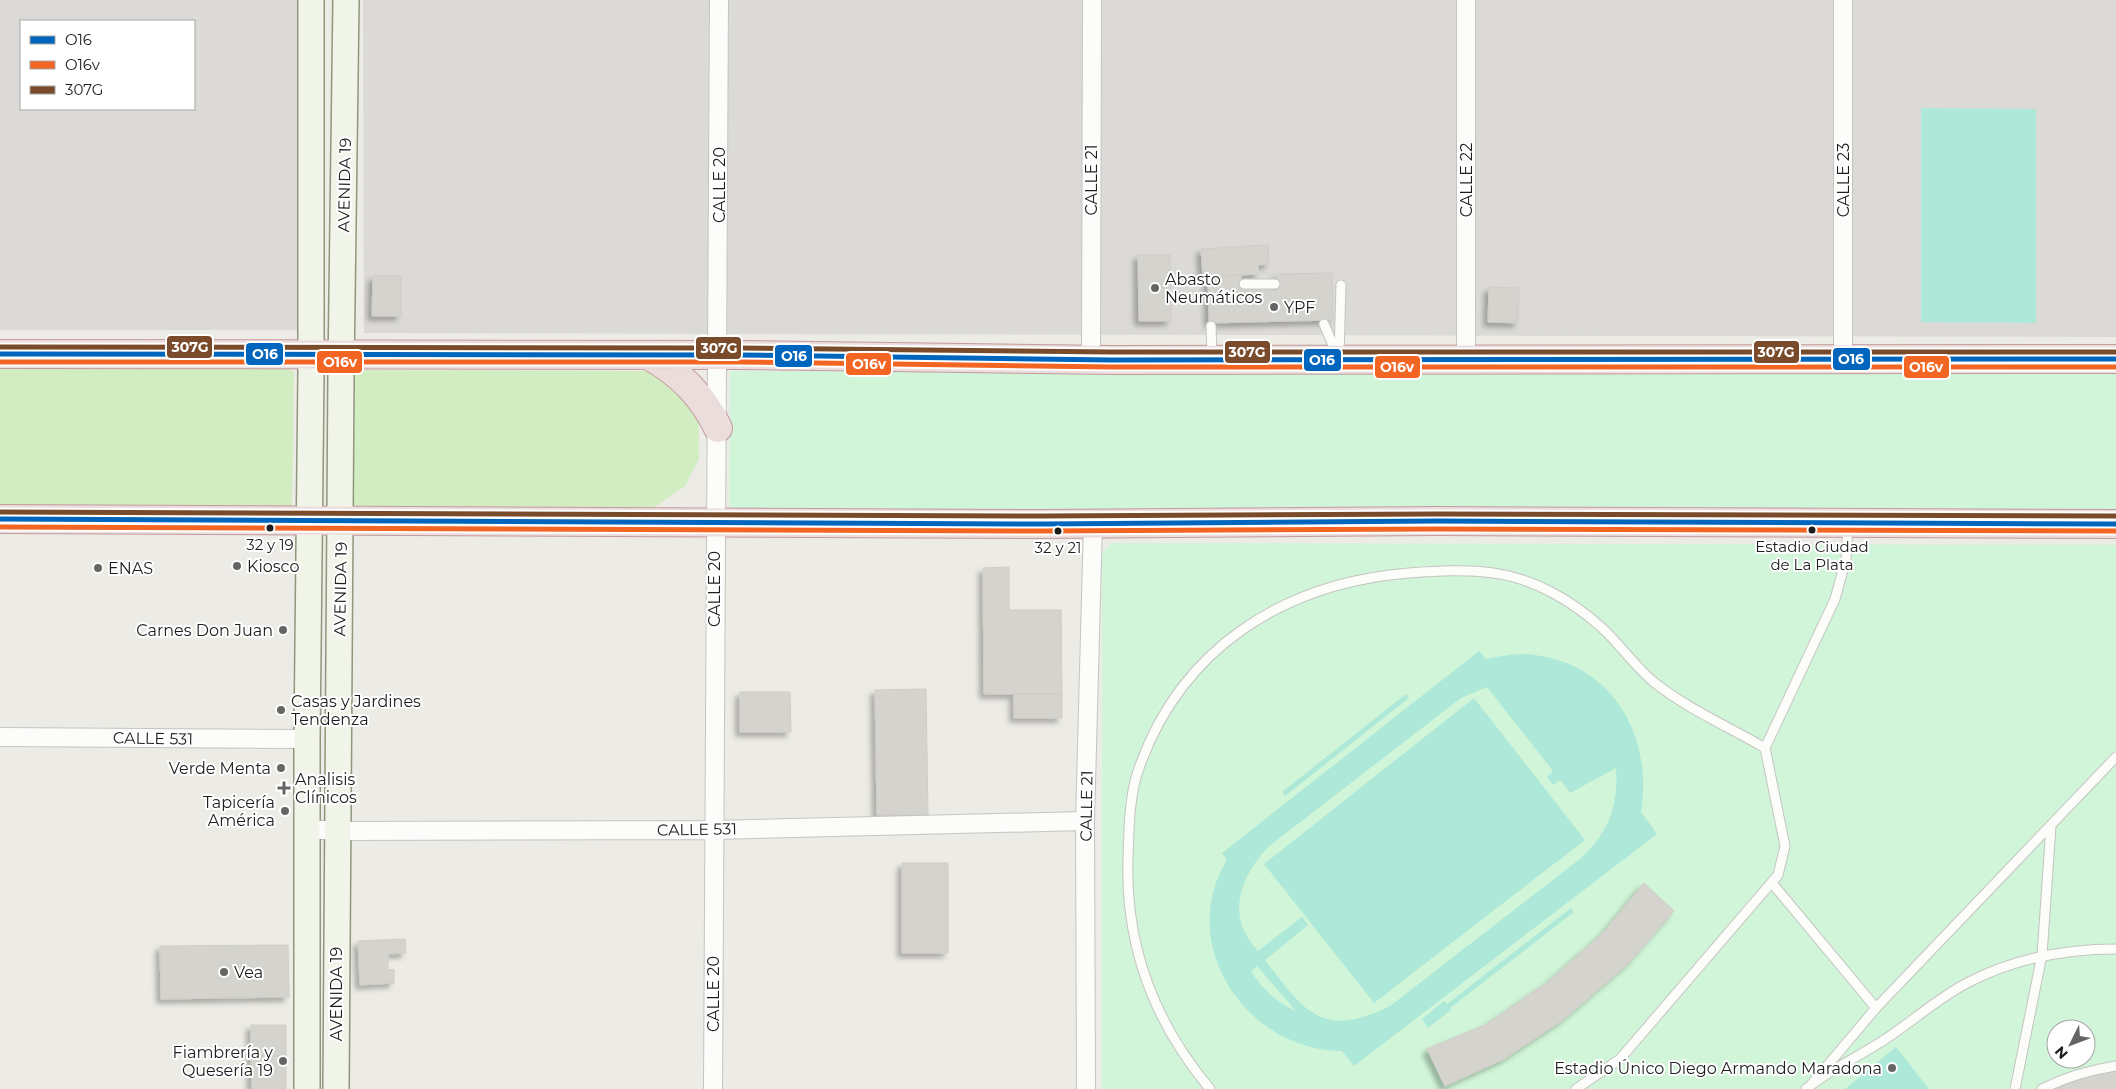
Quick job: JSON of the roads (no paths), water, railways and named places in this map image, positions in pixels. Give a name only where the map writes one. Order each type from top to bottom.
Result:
[{"type":"highway","points":[[0,354],[718,355],[1212,360],[2116,359]]},
{"type":"highway","points":[[648,355],[664,364],[692,387],[711,414],[718,428]]},
{"type":"highway","points":[[0,519],[715,523],[1848,522],[2116,524]]},
{"type":"main road","name":"AVENIDA 19","points":[[308,1089],[307,739],[311,355],[311,0]]},
{"type":"main road","name":"AVENIDA 19","points":[[336,1089],[341,355],[346,0]]},
{"type":"street","name":"CALLE 20","points":[[713,1089],[719,0]]},
{"type":"street","name":"CALLE 21","points":[[1091,359],[1092,0]]},
{"type":"street","name":"CALLE 22","points":[[1466,0],[1466,359]]},
{"type":"street","name":"CALLE 23","points":[[1843,0],[1843,359]]},
{"type":"street","name":"CALLE 21","points":[[1086,1089],[1085,821],[1093,523]]},
{"type":"street","name":"CALLE 531","points":[[0,736],[307,739]]},
{"type":"street","name":"CALLE 531","points":[[308,829],[337,831],[713,830],[1085,821]]},
{"type":"lane","points":[[1244,284],[1275,284]]},
{"type":"lane","points":[[1339,359],[1342,285]]},
{"type":"lane","points":[[1324,324],[1339,359]]},
{"type":"lane","points":[[1211,326],[1212,360]]},
{"type":"lane","points":[[1576,1089],[1620,1059],[1778,875],[1785,846],[1766,748],[1835,599],[1846,559],[1848,522]]},
{"type":"lane","points":[[1210,1089],[1168,1030],[1140,966],[1127,895],[1129,829],[1137,772],[1160,720],[1192,676],[1232,636],[1279,606],[1331,586],[1379,576],[1434,571],[1493,573],[1528,582],[1564,599],[1600,626],[1653,682],[1766,748]]},
{"type":"lane","points":[[1809,1087],[1876,1008],[2116,757]]},
{"type":"lane","points":[[2015,1089],[2042,955],[2051,826]]},
{"type":"lane","points":[[1772,883],[1876,1008]]},
{"type":"lane","points":[[1809,1087],[1967,983],[2002,967],[2042,955],[2085,949],[2116,949]]},
{"type":"lane","points":[[2042,1089],[2069,1077],[2116,1066]]},
{"type":"place","name":"Abasto Neumáticos","points":[[1155,288]]},
{"type":"place","name":"YPF","points":[[1274,307]]},
{"type":"place","name":"32 y 19","points":[[270,528]]},
{"type":"place","name":"Estadio Ciudad de La Plata","points":[[1812,530]]},
{"type":"place","name":"32 y 21","points":[[1058,531]]},
{"type":"place","name":"Kiosco","points":[[237,566]]},
{"type":"place","name":"ENAS","points":[[98,568]]},
{"type":"place","name":"Carnes Don Juan","points":[[283,630]]},
{"type":"place","name":"Casas y Jardines Tendenza","points":[[281,710]]},
{"type":"place","name":"Verde Menta","points":[[281,768]]},
{"type":"place","name":"Analisis Clínicos","points":[[284,788]]},
{"type":"place","name":"Tapicería América","points":[[285,811]]},
{"type":"place","name":"Vea","points":[[224,972]]},
{"type":"place","name":"Fiambrería y Quesería 19","points":[[283,1061]]},
{"type":"place","name":"Estadio Único Diego Armando Maradona","points":[[1892,1068]]}]
